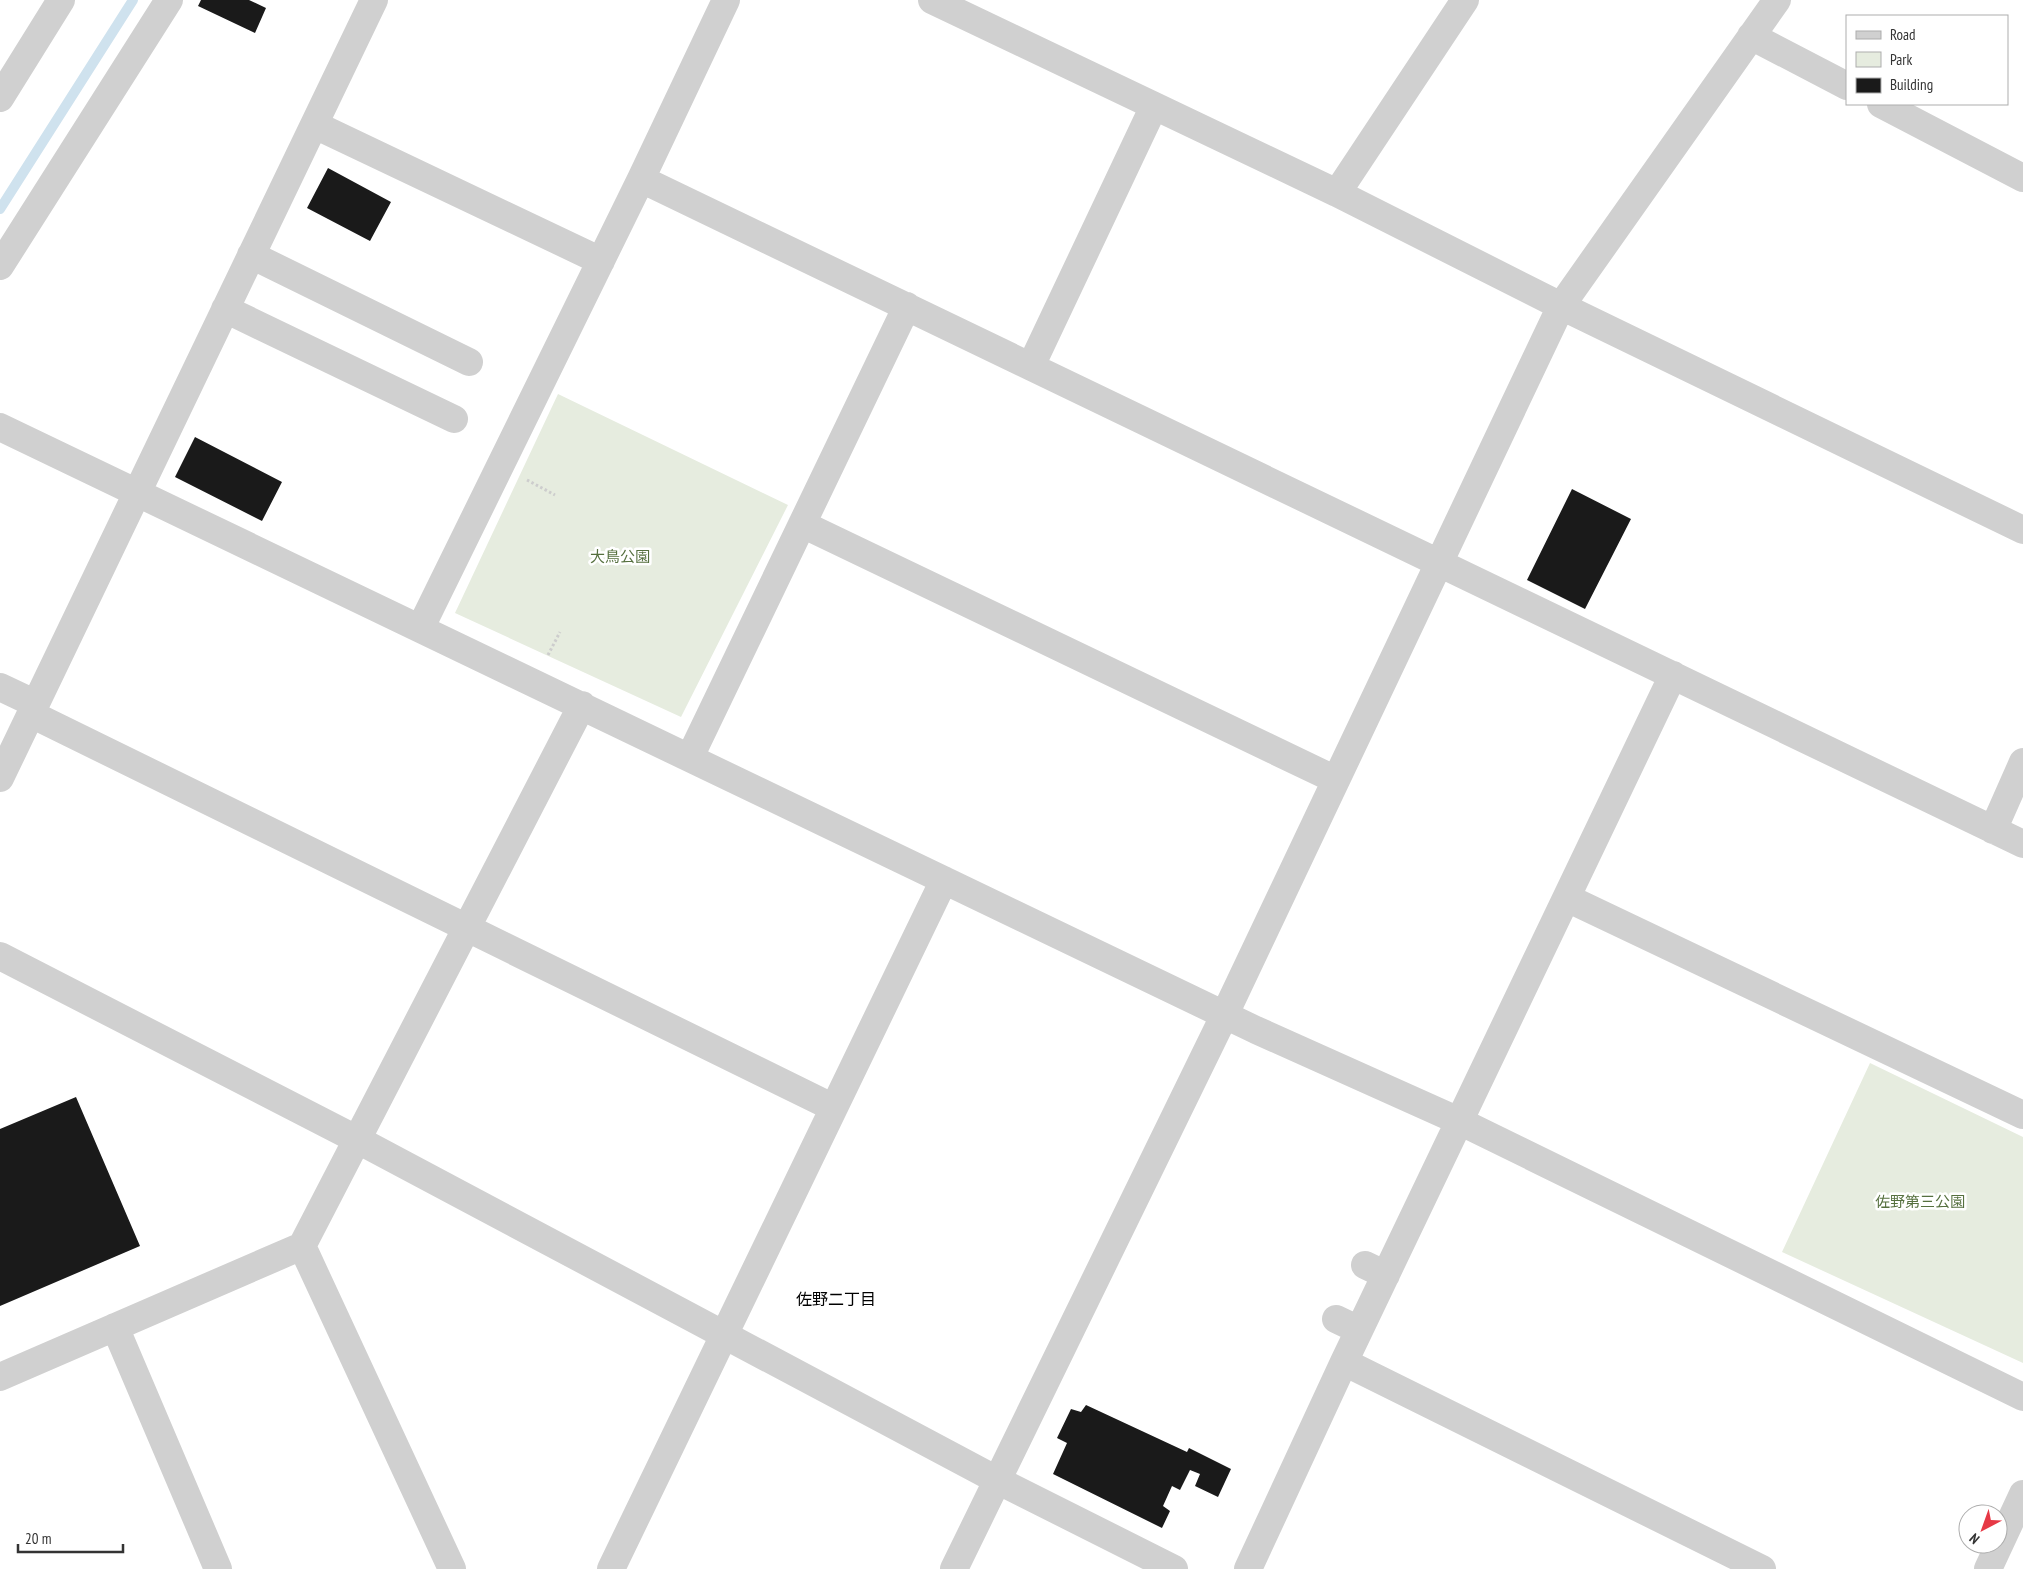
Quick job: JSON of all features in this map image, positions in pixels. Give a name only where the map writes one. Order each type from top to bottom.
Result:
[{"type":"street","points":[[0,98],[61,0]]},
{"type":"street","points":[[0,266],[169,0]]},
{"type":"street","points":[[0,778],[374,0]]},
{"type":"street","points":[[421,627],[641,179],[726,0]]},
{"type":"street","points":[[932,0],[1338,193],[1561,306],[2023,530]]},
{"type":"street","points":[[1338,193],[1465,0]]},
{"type":"street","points":[[954,1569],[1224,1014],[1561,306],[1777,0]]},
{"type":"street","points":[[1752,36],[1846,85]]},
{"type":"street","points":[[1883,105],[2023,178]]},
{"type":"street","points":[[1031,366],[1154,106]]},
{"type":"street","points":[[315,124],[601,261]]},
{"type":"street","points":[[641,179],[2023,844]]},
{"type":"street","points":[[251,255],[468,362]]},
{"type":"street","points":[[690,757],[907,306]]},
{"type":"street","points":[[225,309],[454,419]]},
{"type":"street","points":[[0,427],[421,627],[1224,1014],[1459,1121],[2023,1397]]},
{"type":"street","points":[[802,524],[1336,780]]},
{"type":"street","points":[[1248,1569],[1344,1362],[1348,1325],[1376,1270],[1459,1121],[1673,675]]},
{"type":"street","points":[[0,687],[33,709],[832,1107]]},
{"type":"street","points":[[0,1377],[302,1246],[582,705]]},
{"type":"street","points":[[1993,830],[2023,762]]},
{"type":"street","points":[[611,1569],[726,1334],[832,1107],[944,880]]},
{"type":"street","points":[[1567,898],[2023,1115]]},
{"type":"street","points":[[0,956],[358,1140],[726,1334],[997,1480],[1174,1569]]},
{"type":"street","points":[[302,1246],[452,1569]]},
{"type":"street","points":[[115,1327],[218,1569]]},
{"type":"street","points":[[1344,1362],[1762,1569]]},
{"type":"street","points":[[1988,1569],[2023,1494]]},
{"type":"path","points":[[521,478],[555,495]]},
{"type":"path","points":[[547,656],[560,632]]},
{"type":"green space","name":"大鳥公園","points":[[558,394],[788,505],[681,717],[455,613]]},
{"type":"green space","name":"佐野第三公園","points":[[1870,1063],[2023,1137],[2023,1363],[1782,1252]]},
{"type":"building","points":[[201,0],[249,0],[266,8],[255,33],[198,6]]},
{"type":"building","points":[[328,168],[391,202],[370,241],[307,208]]},
{"type":"building","points":[[195,437],[282,482],[262,521],[175,477]]},
{"type":"building","points":[[1572,489],[1631,519],[1585,609],[1527,580]]},
{"type":"building","points":[[76,1097],[140,1246],[0,1306],[0,1129]]},
{"type":"building","points":[[1086,1405],[1187,1452],[1189,1448],[1231,1469],[1218,1497],[1195,1486],[1200,1474],[1190,1470],[1180,1490],[1172,1486],[1163,1506],[1170,1511],[1162,1528],[1053,1474],[1067,1443],[1057,1438],[1071,1409],[1081,1412]]},
{"type":"waterway","points":[[0,209],[133,0]]},
{"type":"district","name":"佐野二丁目","points":[[836,1299]]}]
